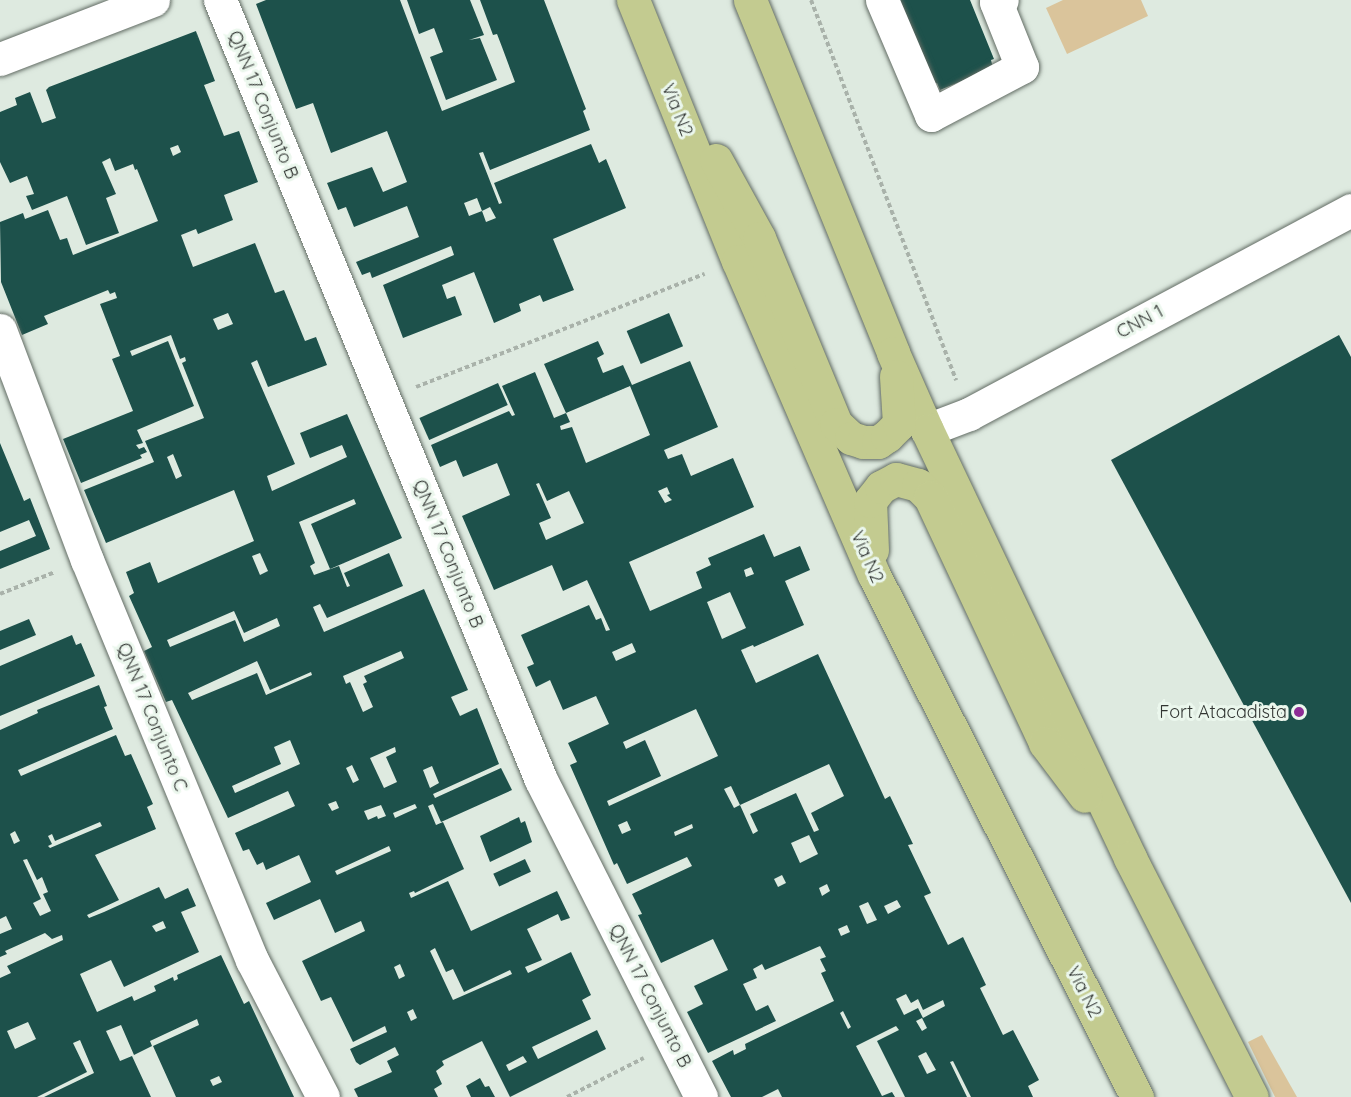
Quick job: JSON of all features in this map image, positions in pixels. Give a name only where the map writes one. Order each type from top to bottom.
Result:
[{"type":"main road","name":"Via N2","points":[[633,0],[738,261],[874,575],[1137,1097]]},
{"type":"main road","points":[[755,5],[893,353],[927,430],[1130,858],[1252,1097]]},
{"type":"main road","points":[[646,32],[759,238],[836,424],[851,438],[863,442],[878,442],[898,424],[899,400],[893,353]]},
{"type":"main road","points":[[874,575],[870,501],[881,487],[896,479],[918,485],[930,497],[1046,743],[1130,858]]},
{"type":"street","points":[[0,58],[153,0]]},
{"type":"street","name":"QNN 17 Conjunto B","points":[[220,0],[541,780],[701,1097]]},
{"type":"street","points":[[882,0],[931,115],[1022,67],[996,2],[1002,0]]},
{"type":"street","name":"CNN 1","points":[[927,430],[969,414],[1351,210]]},
{"type":"street","name":"QNN 17 Conjunto C","points":[[0,330],[87,560],[252,960],[323,1097]]},
{"type":"path","points":[[811,0],[969,414]]},
{"type":"path","points":[[385,400],[738,261]]},
{"type":"path","points":[[0,594],[87,560]]},
{"type":"path","points":[[567,1097],[675,1043]]},
{"type":"shaded area","points":[[1063,0],[1141,0],[1148,16],[1067,54],[1046,8]]},
{"type":"shaded area","points":[[1262,1035],[1297,1097],[1275,1097],[1248,1042]]},
{"type":"building","points":[[266,0],[400,0],[442,111],[515,82],[497,34],[493,35],[480,0],[544,0],[586,109],[583,111],[590,130],[490,170],[483,152],[479,153],[499,204],[502,203],[494,183],[591,144],[599,163],[606,159],[626,208],[553,239],[574,290],[543,302],[540,295],[519,304],[521,311],[494,323],[474,272],[442,285],[447,299],[455,296],[462,315],[403,338],[383,285],[454,255],[451,246],[372,278],[370,272],[362,275],[356,262],[419,237],[407,206],[354,227],[346,207],[338,210],[327,183],[372,167],[383,192],[407,182],[387,131],[331,153],[313,103],[296,109],[256,4]],"holes":[[[477,198],[482,211],[469,216],[464,203]],[[490,207],[496,218],[486,222],[482,211]]]},
{"type":"building","points":[[407,0],[470,0],[484,35],[469,40],[480,38],[497,80],[446,100],[430,57],[443,52],[434,28],[419,34]]},
{"type":"building","points":[[899,0],[970,0],[994,59],[991,60],[993,68],[940,90],[937,83],[933,84]]},
{"type":"building","points":[[196,31],[215,81],[204,85],[224,136],[239,131],[258,182],[224,195],[233,220],[198,234],[196,229],[181,235],[193,267],[255,243],[275,293],[284,290],[305,341],[316,337],[327,365],[268,387],[257,360],[251,363],[295,464],[267,476],[272,491],[347,457],[342,445],[310,458],[300,433],[347,414],[402,538],[330,569],[311,524],[356,504],[354,499],[299,522],[315,563],[310,566],[314,575],[339,566],[347,587],[350,586],[344,573],[389,553],[403,586],[327,618],[320,604],[313,607],[324,632],[424,589],[468,690],[451,697],[460,716],[477,708],[499,764],[433,794],[435,798],[501,768],[512,790],[441,822],[433,804],[428,806],[436,825],[443,822],[464,869],[415,893],[414,891],[409,893],[411,898],[448,881],[471,931],[557,891],[570,918],[561,921],[558,914],[527,929],[542,960],[525,967],[528,973],[571,952],[591,995],[582,1000],[591,1019],[532,1047],[538,1059],[597,1030],[606,1049],[510,1097],[482,1041],[442,1061],[444,1065],[436,1071],[442,1084],[434,1089],[438,1097],[358,1097],[354,1089],[392,1072],[387,1061],[399,1055],[395,1047],[360,1065],[356,1062],[350,1049],[387,1032],[385,1026],[353,1042],[331,997],[321,1001],[302,961],[365,931],[361,921],[335,933],[320,899],[274,920],[266,903],[311,882],[299,855],[266,870],[263,862],[257,865],[249,849],[243,851],[235,833],[295,806],[288,791],[228,818],[172,700],[166,702],[144,651],[152,647],[129,596],[134,593],[126,572],[150,562],[158,583],[254,541],[234,490],[106,543],[84,490],[154,462],[145,441],[204,418],[182,363],[186,361],[185,357],[180,359],[171,335],[130,351],[132,356],[168,341],[194,406],[137,430],[143,443],[136,445],[139,449],[144,447],[147,452],[140,455],[142,458],[81,483],[63,439],[133,411],[112,359],[120,356],[100,304],[117,298],[115,292],[110,294],[108,290],[44,316],[48,324],[22,335],[1,282],[0,222],[23,213],[25,219],[48,210],[60,240],[67,238],[73,255],[158,221],[137,169],[135,170],[133,164],[115,171],[110,158],[102,162],[116,194],[106,198],[119,233],[86,245],[67,196],[32,210],[26,196],[34,194],[27,176],[10,183],[0,162],[0,112],[17,105],[15,98],[30,92],[42,123],[56,118],[46,90]],"holes":[[[178,145],[181,152],[173,156],[170,148]],[[228,313],[233,324],[218,330],[213,319]],[[173,454],[182,476],[176,479],[167,457]],[[260,553],[268,571],[260,575],[252,556]],[[234,611],[244,633],[277,618],[280,626],[244,642],[235,620],[170,647],[167,640]],[[401,651],[404,658],[364,676],[367,682],[363,684],[373,707],[363,712],[350,682],[346,684],[343,676]],[[257,661],[270,690],[311,672],[312,675],[266,695],[257,673],[192,700],[188,693]],[[290,740],[300,764],[235,793],[232,786],[281,764],[274,747]],[[395,747],[396,752],[386,757],[397,782],[384,788],[370,758]],[[352,765],[359,780],[353,783],[346,768]],[[432,766],[439,783],[430,788],[423,770]],[[336,801],[339,808],[332,811],[328,804]],[[415,804],[417,808],[395,818],[393,813]],[[381,805],[386,816],[378,819],[377,816],[368,820],[364,811]],[[389,846],[391,851],[337,875],[335,871]],[[435,948],[446,972],[453,969],[464,992],[510,970],[512,974],[453,1000],[430,951]],[[400,964],[405,976],[399,979],[394,967]],[[413,1009],[417,1018],[411,1021],[407,1012]],[[523,1056],[527,1062],[509,1071],[506,1065]]]},
{"type":"building","points":[[669,313],[683,346],[641,364],[627,331]]},
{"type":"building","name":"Fort Atacadista","points":[[1339,335],[1351,357],[1351,903],[1111,460]]},
{"type":"building","points":[[598,341],[604,354],[597,358],[603,373],[623,365],[632,385],[690,361],[718,427],[664,450],[668,459],[682,454],[691,476],[733,458],[754,507],[629,562],[650,611],[702,588],[696,572],[711,565],[708,558],[764,534],[774,557],[800,546],[810,570],[785,581],[804,625],[754,647],[753,645],[741,650],[756,683],[818,654],[885,799],[890,796],[913,844],[908,845],[931,893],[924,896],[948,945],[963,937],[986,985],[980,988],[1003,1035],[1013,1030],[1039,1080],[1028,1086],[1033,1097],[971,1097],[953,1061],[950,1062],[967,1097],[905,1097],[877,1041],[899,1030],[896,1026],[856,1046],[882,1096],[892,1092],[895,1097],[782,1097],[778,1089],[762,1097],[731,1097],[712,1061],[733,1050],[734,1055],[746,1049],[745,1044],[834,1001],[821,973],[826,971],[820,959],[826,957],[820,946],[765,970],[762,964],[753,969],[757,978],[743,984],[756,1011],[768,1005],[776,1021],[708,1053],[687,1012],[703,1004],[694,986],[728,970],[713,939],[661,963],[638,915],[642,914],[632,894],[692,866],[687,857],[627,884],[617,863],[614,865],[570,765],[577,762],[568,743],[609,724],[596,696],[563,710],[550,680],[536,687],[527,667],[534,664],[521,635],[589,605],[596,620],[601,618],[606,631],[610,630],[587,580],[563,591],[552,565],[494,590],[462,516],[510,495],[497,463],[463,477],[456,460],[440,467],[431,445],[509,411],[512,416],[515,415],[502,386],[535,372],[554,418],[566,413],[544,364]],"holes":[[[630,386],[650,435],[586,463],[572,427],[561,430],[560,426],[570,422],[566,413]],[[539,483],[547,501],[569,491],[584,523],[546,540],[539,523],[551,518],[536,484]],[[667,487],[670,494],[667,495],[672,500],[665,503],[658,491]],[[751,567],[754,574],[746,577],[744,570]],[[730,592],[746,628],[722,639],[707,602]],[[632,643],[636,652],[616,661],[612,652]],[[696,709],[718,756],[609,806],[607,801],[661,776],[645,740],[626,749],[623,742]],[[829,764],[844,796],[811,813],[819,830],[814,832],[796,793],[750,814],[758,831],[753,834],[740,805]],[[731,786],[740,805],[734,808],[724,789]],[[627,821],[631,830],[622,834],[618,825]],[[692,824],[693,828],[675,836],[674,832]],[[809,835],[818,854],[800,863],[791,843]],[[782,875],[786,883],[778,887],[774,879]],[[827,884],[830,891],[822,896],[819,888]],[[897,900],[901,907],[888,914],[884,906]],[[868,902],[877,920],[867,924],[859,906]],[[847,925],[850,932],[841,936],[838,929]],[[906,994],[911,1003],[918,999],[923,1010],[943,1000],[945,1006],[923,1018],[918,1008],[904,1015],[896,999]],[[843,1011],[851,1027],[848,1029],[840,1013]],[[922,1018],[927,1028],[922,1031],[916,1021]],[[926,1052],[936,1070],[927,1074],[918,1056]]]},
{"type":"building","points":[[498,383],[508,405],[429,440],[419,418]]},
{"type":"building","points":[[0,443],[24,501],[30,498],[50,549],[0,569],[0,551],[36,536],[29,520],[0,532]]},
{"type":"building","points":[[29,619],[36,635],[0,650],[0,631]]},
{"type":"building","points":[[72,635],[76,645],[81,643],[95,676],[0,716],[0,666]]},
{"type":"building","points":[[99,685],[107,706],[104,707],[113,729],[18,770],[21,776],[116,735],[125,756],[131,754],[153,804],[147,807],[156,829],[95,855],[119,900],[87,915],[89,918],[159,887],[165,899],[188,888],[196,906],[181,912],[199,952],[124,987],[111,960],[80,974],[97,1012],[132,996],[134,1001],[156,991],[154,986],[173,977],[174,981],[178,979],[177,975],[221,955],[244,1004],[249,1001],[294,1097],[176,1097],[153,1046],[199,1025],[197,1019],[150,1041],[152,1046],[134,1055],[121,1025],[106,1031],[120,1061],[132,1056],[151,1097],[44,1097],[94,1073],[80,1040],[73,1043],[87,1072],[37,1097],[0,1097],[0,978],[11,973],[7,966],[63,940],[62,935],[52,939],[45,933],[5,951],[7,954],[0,957],[0,934],[12,929],[6,916],[0,919],[0,730],[38,713],[37,710]],"holes":[[[100,822],[102,826],[50,848],[48,846],[52,844],[48,836],[52,834],[55,841]],[[15,831],[20,841],[14,844],[10,834]],[[27,859],[37,880],[42,877],[48,892],[43,894],[51,911],[40,916],[33,903],[41,899],[23,860]],[[163,921],[166,928],[156,932],[152,926]],[[28,1022],[36,1039],[15,1049],[7,1031]],[[219,1076],[222,1082],[213,1086],[210,1080]]]},
{"type":"building","points":[[519,817],[521,823],[525,821],[532,842],[490,862],[480,836]]},
{"type":"building","points":[[525,859],[531,872],[499,886],[493,874]]},
{"type":"building","points":[[480,1078],[485,1087],[489,1086],[495,1097],[471,1097],[466,1086]]},
{"type":"place","name":"Fort Atacadista","points":[[1299,712]]}]
